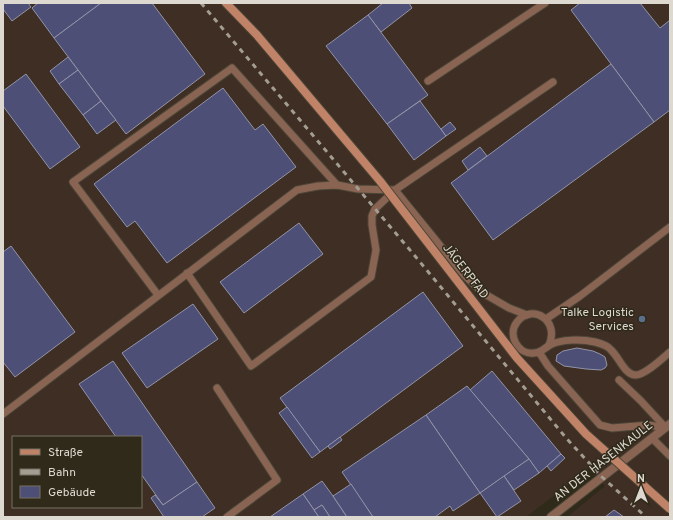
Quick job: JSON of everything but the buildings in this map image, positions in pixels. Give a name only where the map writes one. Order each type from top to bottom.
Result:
[{"type":"main road","name":"JÄGERPFAD","points":[[226,3],[257,35]]},
{"type":"main road","name":"JÄGERPFAD","points":[[233,3],[257,35],[380,181],[517,358],[586,434],[670,509]]},
{"type":"street","name":"AN DER HASENKAULE","points":[[551,517],[668,426]]},
{"type":"lane","points":[[428,81],[545,3]]},
{"type":"lane","points":[[158,295],[73,182],[232,68],[337,185]]},
{"type":"lane","points":[[187,273],[251,366],[371,277],[376,250],[372,225],[372,216],[375,208],[395,190],[553,82]]},
{"type":"lane","points":[[3,414],[298,190],[318,186],[337,185],[358,189],[395,190],[464,275],[483,293],[509,308],[527,315]]},
{"type":"lane","points":[[546,320],[670,227]]},
{"type":"lane","points":[[534,314],[541,316],[546,320],[550,325],[552,332],[552,338],[549,345],[539,352],[527,353],[522,350],[514,341],[513,335],[516,323],[527,315],[534,314]]},
{"type":"lane","points":[[549,345],[571,340],[595,342],[611,349],[628,372],[634,375],[641,375],[670,352]]},
{"type":"lane","points":[[539,352],[548,366],[600,425],[612,428],[649,425],[668,426]]},
{"type":"lane","points":[[620,380],[668,426]]},
{"type":"lane","points":[[217,388],[277,480],[226,517]]},
{"type":"lane","points":[[652,438],[669,454]]},
{"type":"shaded area","points":[[3,3],[670,3],[670,517],[567,517],[605,486],[589,469],[526,517],[3,517]]},
{"type":"railway","points":[[201,3],[415,256],[567,439],[602,477],[646,517]]},
{"type":"place","name":"Talke Logistic Services","points":[[642,319]]}]
